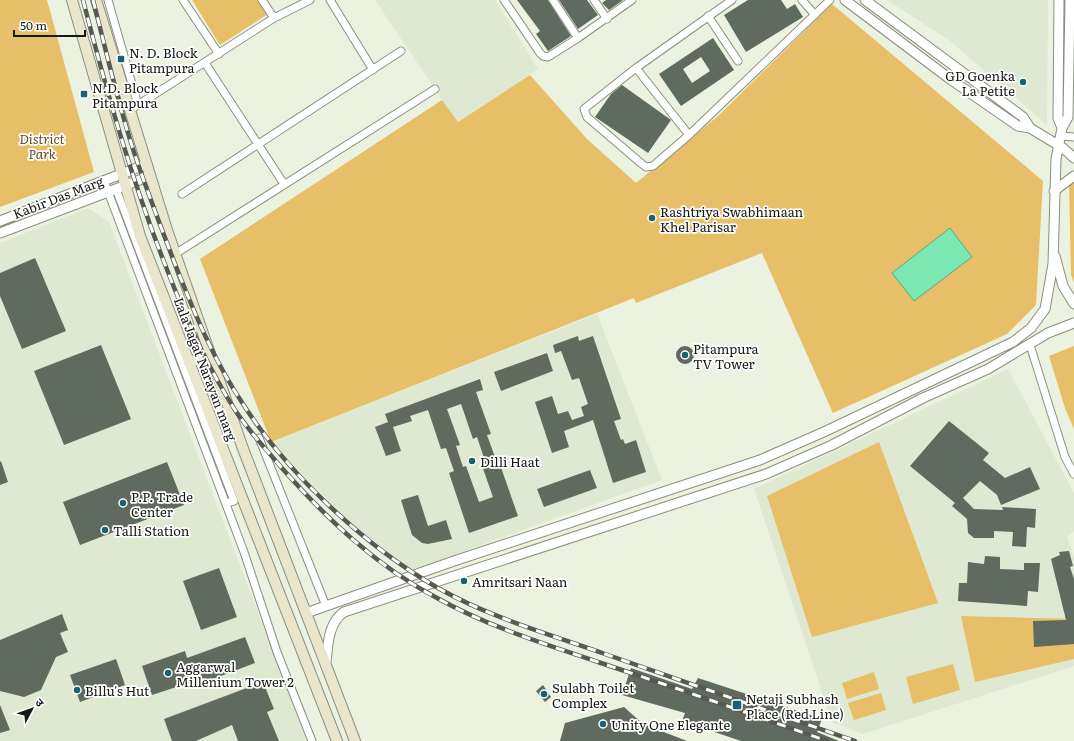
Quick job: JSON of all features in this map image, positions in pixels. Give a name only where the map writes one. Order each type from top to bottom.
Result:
[{"type":"main road","name":"Lala Jagat Narayan marg","points":[[72,0],[140,236],[337,741]]},
{"type":"main road","name":"Lala Jagat Narayan marg","points":[[96,0],[134,108],[150,176],[175,254],[242,446],[355,741]]},
{"type":"main road","points":[[190,362],[210,353]]},
{"type":"street","points":[[108,0],[134,108],[274,18],[310,0]]},
{"type":"street","points":[[183,0],[219,54]]},
{"type":"street","points":[[262,0],[274,18]]},
{"type":"street","points":[[330,0],[373,70]]},
{"type":"street","points":[[504,0],[543,56],[552,56],[632,0]]},
{"type":"street","points":[[553,0],[578,38]]},
{"type":"street","points":[[594,0],[607,18]]},
{"type":"street","points":[[732,0],[636,68],[584,109],[587,117],[646,167],[653,166],[690,135],[830,0]]},
{"type":"street","points":[[802,0],[815,15]]},
{"type":"street","points":[[845,0],[950,79],[1018,126],[1030,128],[1059,146],[1074,158]]},
{"type":"street","points":[[865,0],[1023,117],[1030,128]]},
{"type":"street","points":[[1059,0],[1058,118],[1061,132]]},
{"type":"street","points":[[306,613],[454,561],[760,460],[826,431],[1013,342],[1031,328],[1045,309],[1053,264],[1054,191],[1061,132],[1068,117],[1070,0]]},
{"type":"street","points":[[708,16],[738,61]]},
{"type":"street","points":[[182,194],[401,51]]},
{"type":"street","points":[[205,63],[284,184]]},
{"type":"street","points":[[636,68],[690,135]]},
{"type":"street","points":[[175,254],[435,89]]},
{"type":"street","points":[[1061,132],[1074,137]]},
{"type":"street","name":"Kabir Das Marg","points":[[0,221],[147,164]]},
{"type":"street","name":"Kabir Das Marg","points":[[0,233],[150,176]]},
{"type":"street","points":[[1054,191],[1074,176]]},
{"type":"street","points":[[104,181],[112,191],[234,501],[226,503],[278,652],[312,741]]},
{"type":"street","points":[[1053,247],[1063,286],[1074,304]]},
{"type":"street","points":[[326,662],[330,634],[338,616],[344,612],[766,474],[832,445],[923,398],[988,369],[1048,333],[1074,323]]},
{"type":"street","points":[[1030,345],[1065,457],[1074,474]]},
{"type":"street","points":[[917,387],[923,398]]},
{"type":"street","points":[[259,438],[326,606]]},
{"type":"street","points":[[681,487],[686,500]]},
{"type":"shaded area","points":[[375,0],[495,0],[538,69],[457,122]]},
{"type":"shaded area","name":"GD Goenka La Petite","points":[[887,0],[1048,0],[1047,125],[949,40]]},
{"type":"shaded area","points":[[88,208],[109,222],[307,741],[0,741],[0,243]]},
{"type":"shaded area","points":[[950,228],[972,257],[914,301],[892,273]]},
{"type":"shaded area","name":"Dilli Haat","points":[[597,314],[662,480],[411,570],[344,517],[271,442]]},
{"type":"shaded area","points":[[1008,369],[1074,493],[1074,531],[1067,537],[1074,558],[1074,666],[863,734],[832,722],[754,489]]},
{"type":"green space","name":"District Park","points":[[0,0],[47,0],[94,172],[0,207]]},
{"type":"green space","points":[[192,0],[258,0],[268,14],[220,45]]},
{"type":"green space","name":"Rashtriya Swabhimaan Khel Parisar","points":[[832,4],[1043,181],[1036,305],[1007,334],[833,413],[762,253],[636,303],[634,298],[271,442],[200,259],[442,100],[458,122],[530,75],[587,139],[636,183],[718,116]]},
{"type":"green space","points":[[1074,178],[1074,283],[1071,275],[1069,182]]},
{"type":"green space","points":[[1074,346],[1074,429],[1065,408],[1049,356]]},
{"type":"green space","points":[[879,442],[938,603],[812,637],[767,496]]},
{"type":"green space","points":[[961,616],[1074,619],[1074,659],[975,682]]},
{"type":"green space","points":[[953,664],[960,690],[913,704],[906,677]]},
{"type":"green space","points":[[874,672],[879,689],[847,699],[842,683]]},
{"type":"green space","points":[[881,693],[886,710],[854,720],[848,703]]},
{"type":"building","points":[[517,0],[548,0],[571,36],[548,51],[536,34],[540,31]]},
{"type":"building","points":[[559,0],[587,0],[598,15],[578,29]]},
{"type":"building","points":[[606,0],[623,0],[609,10],[602,3]]},
{"type":"building","points":[[748,0],[781,0],[787,9],[795,4],[803,17],[746,52],[724,15]]},
{"type":"building","points":[[713,38],[734,70],[681,106],[659,74]],"holes":[[[701,57],[710,71],[692,83],[683,69]]]},
{"type":"building","points":[[622,85],[671,120],[648,153],[595,117],[611,94]]},
{"type":"building","points":[[35,258],[66,331],[22,349],[0,296],[0,273]]},
{"type":"building","points":[[578,336],[579,341],[593,336],[621,419],[614,421],[621,440],[623,439],[625,444],[636,440],[646,472],[613,483],[593,420],[564,431],[569,447],[552,453],[535,402],[552,396],[558,414],[568,411],[572,420],[584,416],[581,407],[588,404],[579,378],[572,380],[561,351],[555,353],[553,345]]},
{"type":"building","points":[[101,345],[131,419],[64,445],[34,371]]},
{"type":"building","name":"Pitampura TV Tower","points":[[681,346],[689,346],[694,351],[692,362],[689,364],[681,364],[676,359],[676,351]]},
{"type":"building","points":[[547,353],[553,371],[501,391],[494,372]]},
{"type":"building","points":[[480,379],[483,390],[476,392],[491,434],[487,435],[495,457],[497,456],[518,516],[469,533],[449,473],[454,471],[446,448],[441,449],[428,410],[410,416],[412,421],[393,427],[401,451],[386,456],[375,427],[388,422],[385,414]],"holes":[[[461,404],[473,439],[477,437],[485,461],[481,463],[493,497],[479,502],[466,466],[463,467],[456,446],[460,445],[447,409]]]},
{"type":"building","points":[[949,421],[989,453],[983,460],[1005,478],[1030,467],[1040,489],[1001,505],[997,495],[980,481],[963,498],[974,509],[1003,510],[1002,507],[1036,509],[1035,528],[1027,527],[1026,547],[1012,546],[1013,532],[994,531],[994,538],[974,538],[968,533],[967,519],[952,506],[955,503],[910,466]]},
{"type":"building","points":[[1,461],[8,482],[0,485],[0,462]]},
{"type":"building","name":"P.P. Trade Center","points":[[167,462],[184,505],[80,545],[63,502]]},
{"type":"building","points":[[590,470],[597,488],[544,507],[537,489]]},
{"type":"building","points":[[418,495],[428,526],[446,520],[452,539],[428,544],[422,543],[412,535],[401,500]]},
{"type":"building","points":[[1069,551],[1073,566],[1070,567],[1074,579],[1074,644],[1034,647],[1033,621],[1066,620],[1051,559],[1060,555],[1059,552]]},
{"type":"building","points":[[985,556],[1000,557],[1000,569],[1024,570],[1024,563],[1040,563],[1038,592],[1028,591],[1027,606],[958,601],[959,583],[967,583],[968,562],[984,564]]},
{"type":"building","points":[[219,568],[237,617],[201,630],[183,581]]},
{"type":"building","points":[[62,614],[68,630],[60,633],[68,652],[56,657],[41,690],[24,697],[0,691],[0,640]]},
{"type":"building","points":[[245,637],[255,663],[205,682],[204,678],[152,695],[142,666],[185,651],[187,658]]},
{"type":"building","points":[[116,659],[125,685],[80,702],[70,675]]},
{"type":"building","name":"Netaji Subhash Place (Red Line)","points":[[631,668],[692,689],[698,678],[822,719],[817,732],[839,741],[741,741],[682,721],[685,713],[622,695]]},
{"type":"building","points":[[263,682],[274,709],[267,712],[279,741],[238,741],[232,725],[196,741],[172,741],[164,719]]},
{"type":"building","name":"Sulabh Toilet Complex","points":[[543,685],[551,697],[545,702],[536,691]]},
{"type":"building","points":[[0,705],[10,730],[0,733]]},
{"type":"building","name":"Unity One Elegante","points":[[624,707],[643,724],[687,741],[560,741],[565,723]]},
{"type":"railway","points":[[83,0],[101,69],[143,205],[175,290],[198,342],[215,376],[240,417],[298,486],[334,522],[353,540],[393,571],[437,598],[477,618],[538,642],[827,741]]},
{"type":"railway","points":[[93,0],[119,101],[137,161],[175,264],[205,336],[233,388],[261,430],[282,457],[330,507],[383,552],[438,588],[458,599],[499,617],[855,741]]},
{"type":"place","name":"N. D. Block Pitampura","points":[[121,59]]},
{"type":"place","name":"GD Goenka La Petite","points":[[1023,82]]},
{"type":"place","name":"N.D. Block Pitampura","points":[[84,94]]},
{"type":"place","name":"Rashtriya Swabhimaan Khel Parisar","points":[[652,218]]},
{"type":"place","name":"Pitampura TV Tower","points":[[685,355]]},
{"type":"place","name":"Dilli Haat","points":[[472,461]]},
{"type":"place","name":"P.P. Trade Center","points":[[123,503]]},
{"type":"place","name":"Talli Station","points":[[105,530]]},
{"type":"place","name":"Amritsari Naan","points":[[464,581]]},
{"type":"place","name":"Aggarwal Millenium Tower 2","points":[[168,673]]},
{"type":"place","name":"Billu's Hut","points":[[77,690]]},
{"type":"place","name":"Sulabh Toilet Complex","points":[[544,694]]},
{"type":"place","name":"Netaji Subhash Place (Red Line)","points":[[737,705]]},
{"type":"place","name":"Unity One Elegante","points":[[603,724]]}]
